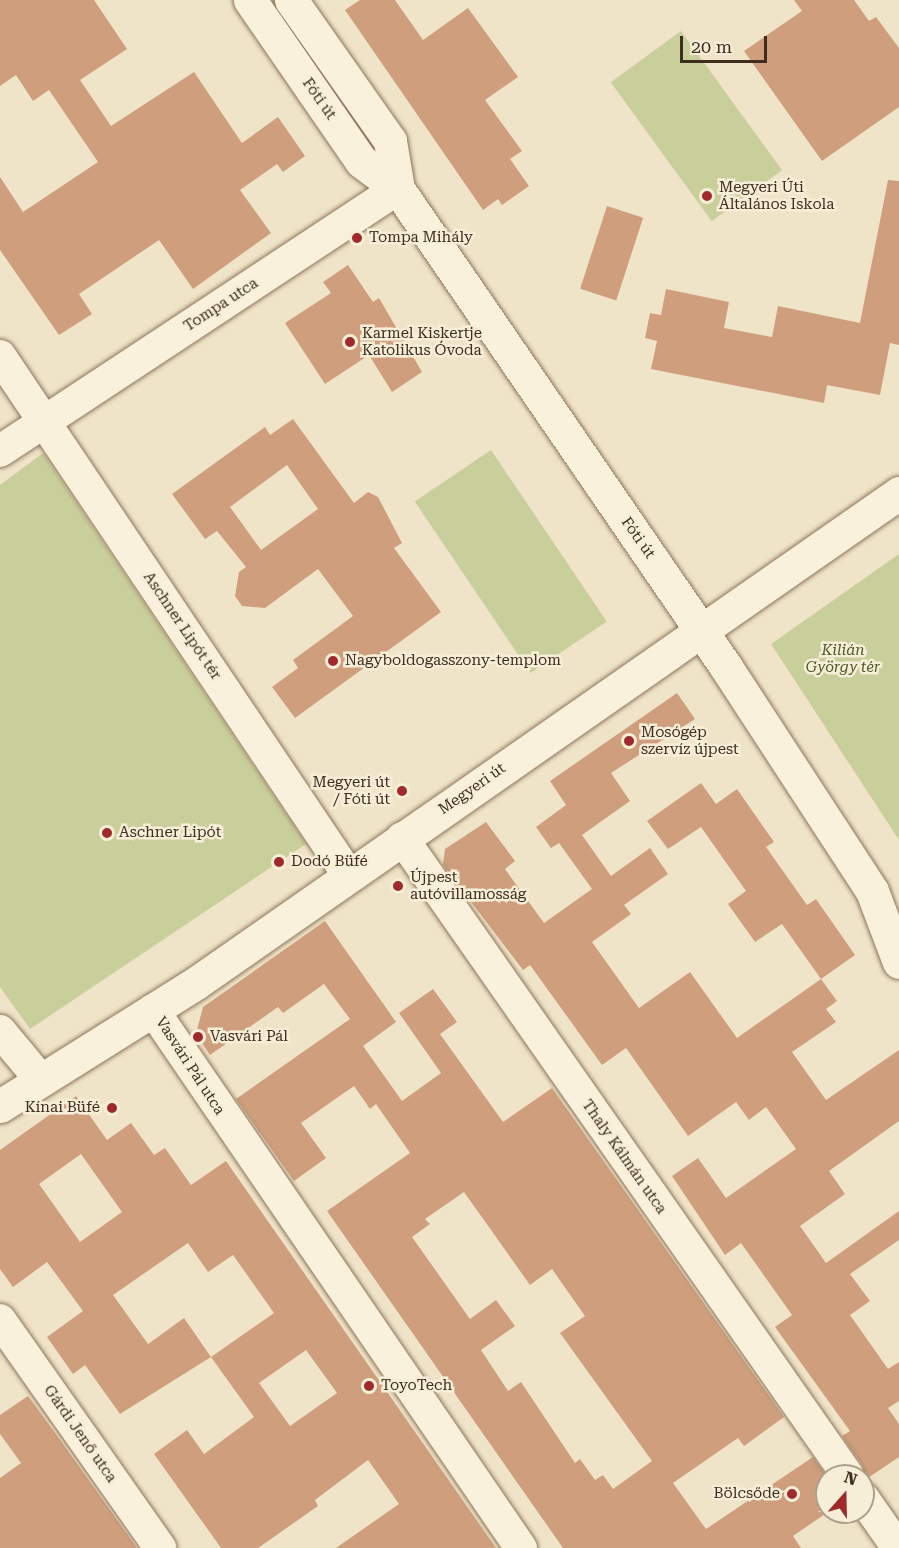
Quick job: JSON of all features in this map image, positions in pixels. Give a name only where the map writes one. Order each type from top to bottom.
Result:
[{"type":"street","name":"Fóti út","points":[[250,0],[361,161],[398,189],[701,630],[872,891],[899,962]]},
{"type":"street","name":"Fóti út","points":[[293,1],[390,141],[398,189]]},
{"type":"street","name":"Tompa utca","points":[[44,421],[398,189]]},
{"type":"street","name":"Aschner Lipót tér","points":[[0,356],[349,876]]},
{"type":"street","points":[[0,451],[44,421]]},
{"type":"street","name":"Megyeri út","points":[[0,1106],[153,1010],[899,493]]},
{"type":"street","name":"Thaly Kálmán utca","points":[[402,838],[840,1464]]},
{"type":"street","name":"Fóti út","points":[[872,891],[899,914]]},
{"type":"street","name":"Vasvári Pál utca","points":[[153,1010],[521,1548]]},
{"type":"street","points":[[0,1031],[40,1079]]},
{"type":"street","name":"Gárdi Jenő utca","points":[[0,1320],[160,1548]]},
{"type":"street","points":[[875,1515],[898,1548]]},
{"type":"green space","points":[[681,31],[782,170],[712,221],[611,82]]},
{"type":"green space","points":[[491,450],[607,622],[530,673],[415,501]]},
{"type":"green space","points":[[43,453],[306,844],[30,1029],[0,987],[0,485]]},
{"type":"green space","name":"Kilián György tér","points":[[899,554],[899,840],[771,644]]},
{"type":"building","points":[[0,0],[94,0],[127,49],[80,80],[111,126],[194,72],[242,143],[278,117],[305,156],[283,172],[277,164],[240,190],[271,233],[193,289],[159,240],[79,294],[92,314],[59,335],[0,250],[0,177],[23,212],[98,162],[49,90],[33,101],[16,75],[0,86]]},
{"type":"building","points":[[360,0],[395,0],[423,40],[468,8],[518,77],[485,100],[522,151],[510,159],[529,186],[502,205],[498,199],[483,210],[345,10]]},
{"type":"building","points":[[794,0],[854,0],[869,21],[876,17],[899,48],[899,107],[822,161],[744,51],[802,11]]},
{"type":"building","points":[[888,180],[899,181],[899,345],[890,343],[880,395],[827,385],[824,403],[651,369],[657,341],[645,338],[650,313],[661,315],[666,289],[729,302],[724,328],[772,337],[778,306],[860,323]]},
{"type":"building","points":[[607,206],[643,218],[616,300],[580,289]]},
{"type":"building","name":"Karmel Kiskertje Katolikus Óvoda","points":[[348,265],[373,302],[379,298],[422,372],[392,392],[369,355],[325,384],[285,323],[331,293],[323,282]]},
{"type":"building","points":[[293,419],[354,503],[368,492],[378,497],[402,543],[394,548],[441,612],[295,718],[272,687],[298,668],[293,660],[353,616],[318,569],[265,608],[242,606],[235,596],[239,572],[246,567],[217,531],[205,539],[172,494],[265,427],[270,435]],"holes":[[[287,465],[318,509],[261,550],[230,507]]]},
{"type":"building","points":[[677,693],[695,719],[611,773],[630,801],[582,835],[611,876],[650,848],[668,874],[624,905],[631,914],[592,942],[639,1008],[690,972],[737,1038],[821,979],[837,1001],[826,1009],[836,1022],[792,1052],[826,1100],[899,1050],[899,1121],[829,1171],[845,1194],[800,1226],[826,1263],[899,1211],[899,1240],[850,1274],[870,1301],[850,1315],[888,1369],[899,1362],[899,1401],[888,1408],[899,1424],[899,1457],[875,1473],[875,1464],[862,1464],[842,1436],[850,1431],[775,1327],[792,1315],[741,1243],[725,1255],[672,1176],[698,1158],[726,1198],[796,1149],[766,1107],[749,1120],[736,1102],[688,1136],[626,1048],[602,1065],[530,965],[523,970],[443,865],[445,849],[486,822],[515,861],[505,869],[544,923],[592,889],[559,843],[551,848],[536,827],[566,805],[550,781]]},
{"type":"building","points":[[701,783],[716,804],[737,789],[774,842],[766,847],[807,905],[816,899],[855,955],[821,979],[782,924],[755,942],[728,904],[746,891],[701,827],[668,849],[647,821]]},
{"type":"building","points":[[325,921],[396,1022],[363,1046],[402,1101],[441,1073],[399,1013],[433,989],[457,1022],[440,1034],[503,1122],[552,1088],[784,1417],[744,1446],[738,1438],[673,1483],[706,1529],[813,1457],[818,1464],[815,1464],[815,1521],[793,1536],[801,1548],[563,1548],[327,1211],[410,1153],[376,1104],[370,1109],[354,1086],[301,1123],[326,1158],[294,1181],[236,1099],[350,1019],[324,984],[283,1013],[278,1007],[210,1055],[196,1034],[203,1007]],"holes":[[[464,1192],[530,1285],[552,1269],[585,1316],[560,1333],[652,1461],[613,1489],[603,1475],[595,1480],[580,1459],[575,1463],[521,1382],[508,1391],[481,1350],[515,1326],[496,1300],[470,1319],[412,1237],[430,1224],[425,1219]]]},
{"type":"building","points":[[76,1096],[107,1140],[131,1123],[154,1155],[165,1148],[191,1185],[226,1161],[496,1548],[336,1548],[399,1504],[368,1460],[315,1500],[318,1506],[258,1548],[221,1548],[154,1454],[187,1430],[204,1454],[254,1417],[211,1357],[120,1414],[85,1365],[73,1374],[47,1337],[83,1311],[47,1262],[13,1287],[0,1269],[0,1150]],"holes":[[[81,1154],[122,1212],[80,1242],[39,1184]],[[188,1243],[208,1272],[233,1255],[274,1313],[211,1357],[184,1318],[148,1344],[113,1295]],[[306,1350],[337,1393],[290,1426],[259,1383]]]},
{"type":"building","points":[[28,1396],[137,1548],[0,1548],[0,1478],[21,1463],[0,1434],[0,1415]]},
{"type":"place","name":"Megyeri Úti Általános Iskola","points":[[707,196]]},
{"type":"place","name":"Tompa Mihály","points":[[357,238]]},
{"type":"place","name":"Karmel Kiskertje Katolikus Óvoda","points":[[350,342]]},
{"type":"place","name":"Nagyboldogasszony-templom","points":[[333,661]]},
{"type":"place","name":"Mosógép szervíz újpest","points":[[629,741]]},
{"type":"place","name":"Megyeri út / Fóti út","points":[[402,791]]},
{"type":"place","name":"Aschner Lipót","points":[[107,833]]},
{"type":"place","name":"Dodó Büfé","points":[[279,862]]},
{"type":"place","name":"Újpest autóvillamosság","points":[[398,886]]},
{"type":"place","name":"Vasvári Pál","points":[[198,1037]]},
{"type":"place","name":"Kínai Büfé","points":[[112,1108]]},
{"type":"place","name":"ToyoTech","points":[[369,1386]]},
{"type":"place","name":"Bölcsőde","points":[[792,1494]]}]
